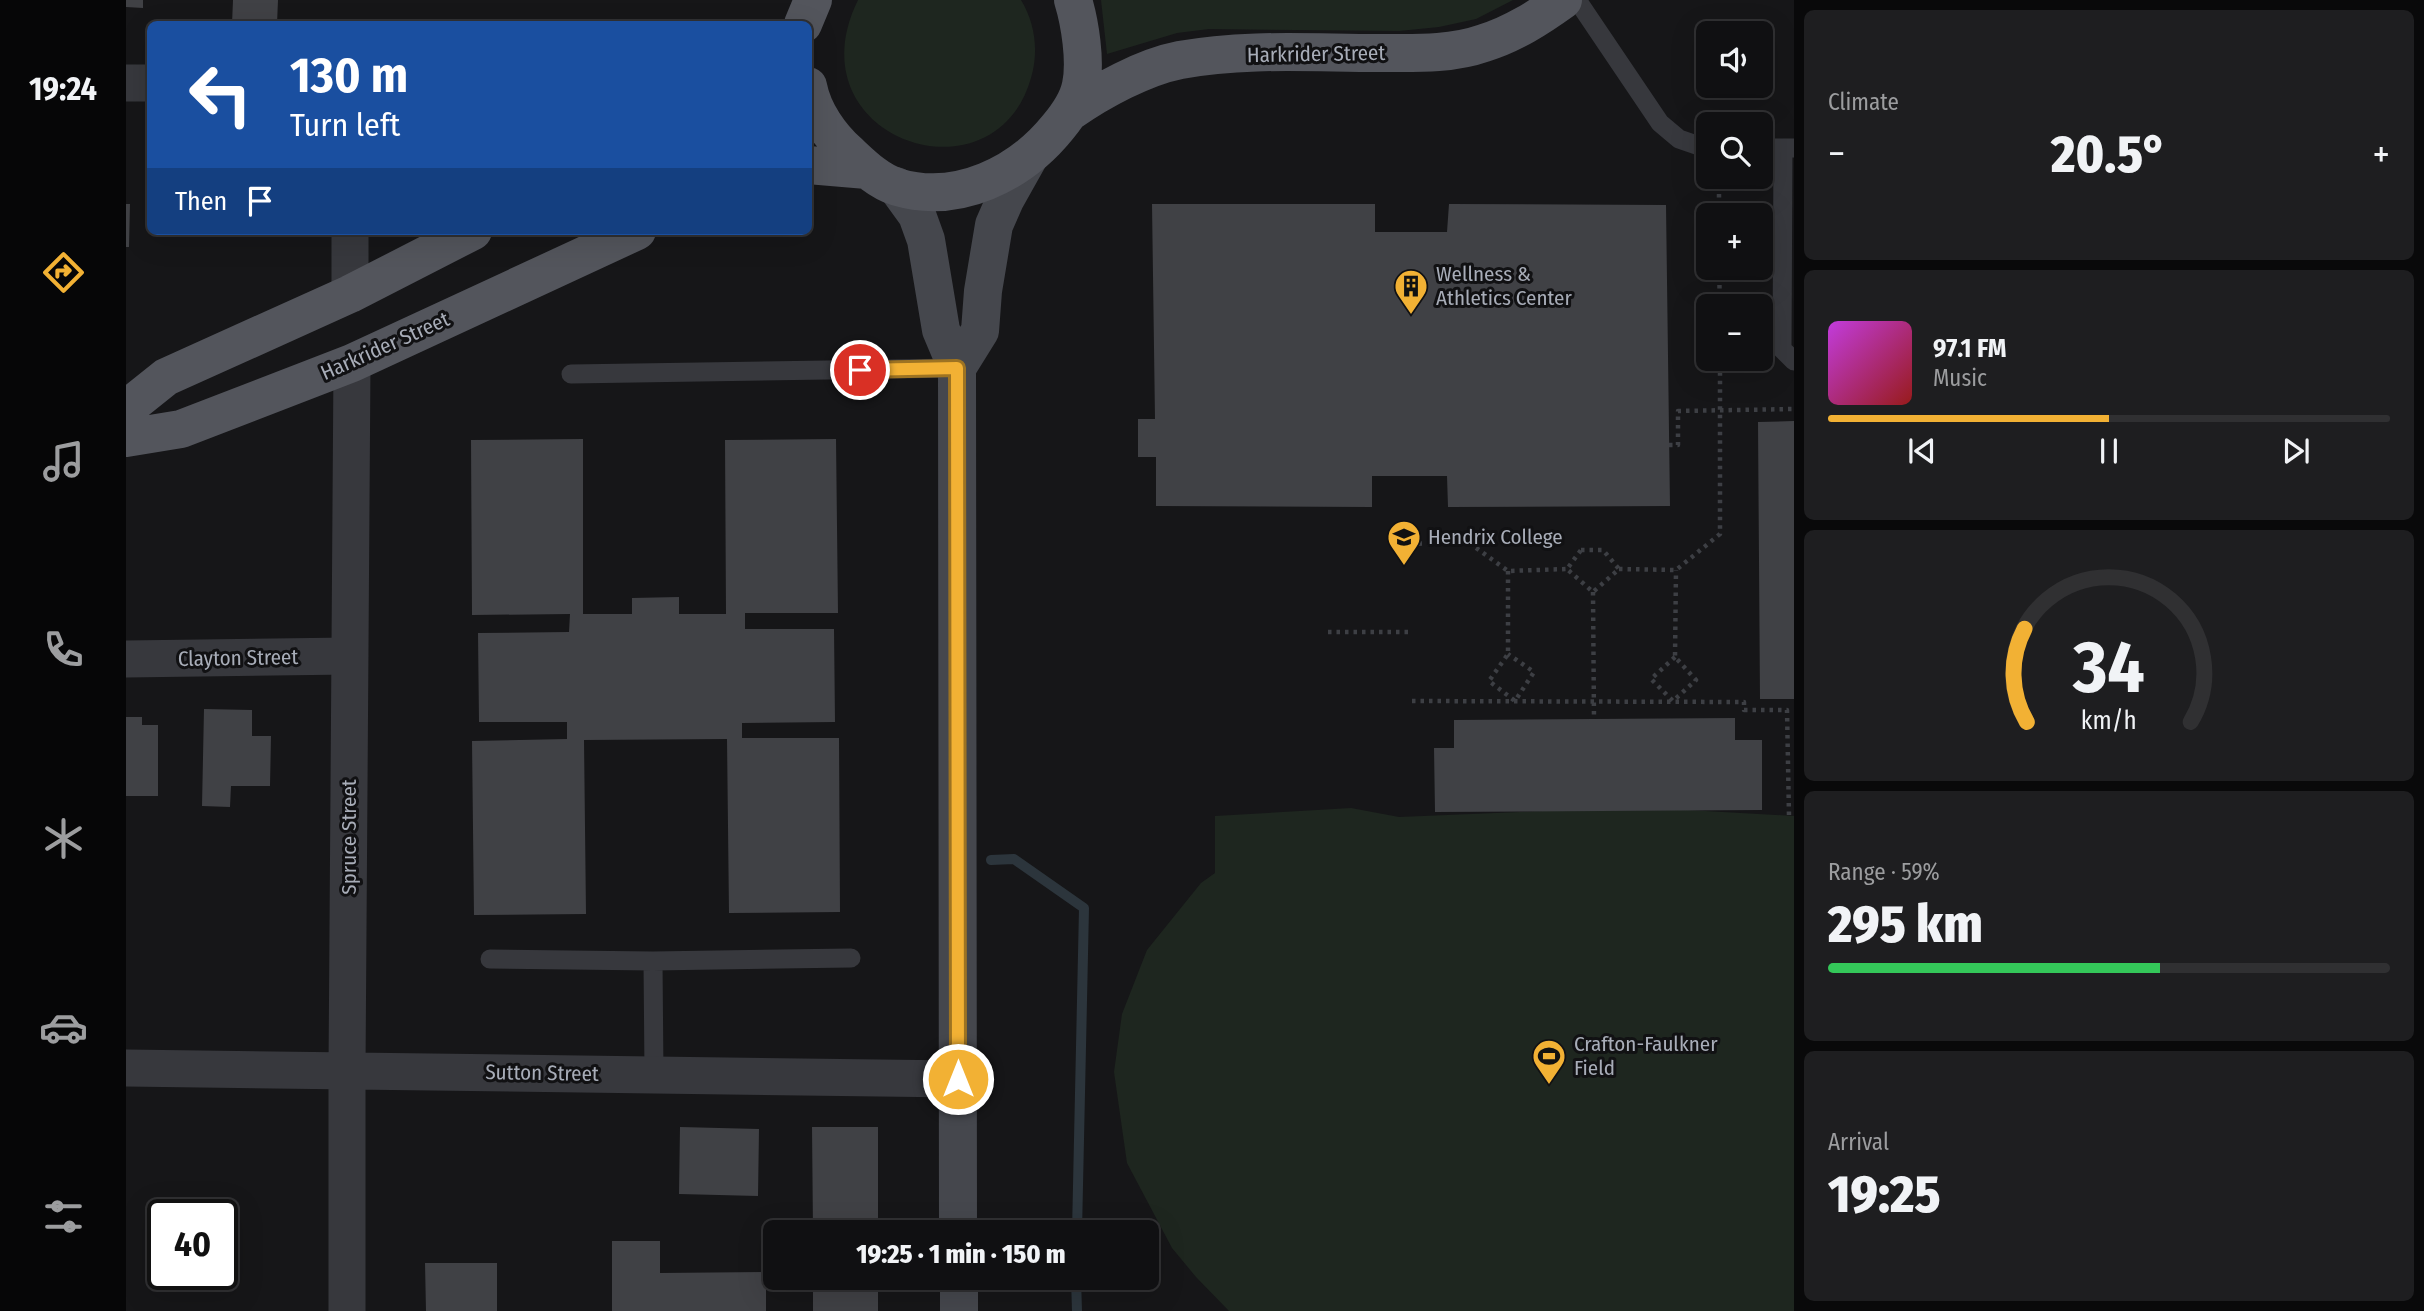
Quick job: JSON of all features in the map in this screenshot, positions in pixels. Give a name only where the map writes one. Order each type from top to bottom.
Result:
[{"type":"main road","points":[[812,166],[881,178],[923,192],[954,191],[995,179],[1028,159],[1070,112],[1081,85],[1082,51],[1078,16],[1073,0]]},
{"type":"main road","name":"Harkrider Street","points":[[1070,112],[1097,93],[1177,61],[1217,55],[1436,52],[1483,44],[1529,24],[1563,0]]},
{"type":"main road","points":[[812,99],[825,127],[843,148],[881,178]]},
{"type":"main road","points":[[126,409],[166,377],[350,294],[464,235]]},
{"type":"main road","name":"Harkrider Street","points":[[126,438],[181,429],[352,363],[628,235]]},
{"type":"street","points":[[126,83],[147,83]]},
{"type":"street","points":[[957,368],[980,331],[983,291],[994,225],[1028,159]]},
{"type":"street","points":[[881,178],[917,215],[926,240],[941,330],[957,368],[958,1220]]},
{"type":"street","points":[[350,235],[350,294]]},
{"type":"street","name":"Spruce Street","points":[[347,1311],[352,363]]},
{"type":"street","name":"Clayton Street","points":[[126,659],[350,656]]},
{"type":"street","name":"Sutton Street","points":[[126,1068],[958,1079]]},
{"type":"street","points":[[958,1290],[959,1311]]},
{"type":"lane","points":[[1577,0],[1660,123],[1679,139],[1696,145]]},
{"type":"lane","points":[[1788,148],[1782,349],[1794,361]]},
{"type":"lane","points":[[571,374],[957,368]]},
{"type":"lane","points":[[490,958],[653,961],[851,958]]},
{"type":"lane","points":[[653,961],[654,1074]]},
{"type":"path","points":[[1593,592],[1619,569],[1676,570],[1720,534],[1720,371]]},
{"type":"path","points":[[1669,445],[1678,445],[1678,411],[1794,409]]},
{"type":"path","points":[[1410,544],[1468,542],[1507,571],[1567,569],[1593,592],[1594,719]]},
{"type":"path","points":[[1567,569],[1581,550],[1603,550],[1619,569]]},
{"type":"path","points":[[1672,701],[1696,680],[1675,657],[1676,570]]},
{"type":"path","points":[[1507,571],[1508,654],[1489,681],[1515,701]]},
{"type":"path","points":[[1328,632],[1412,632]]},
{"type":"path","points":[[1508,654],[1534,672],[1515,701]]},
{"type":"path","points":[[1672,701],[1651,679],[1675,657]]},
{"type":"path","points":[[1412,701],[1744,702],[1744,710],[1787,710],[1789,816]]},
{"type":"shaded area","points":[[858,0],[1021,0],[1032,28],[1035,58],[1031,78],[1010,118],[979,140],[942,147],[905,140],[873,120],[851,89],[844,48]]},
{"type":"shaded area","points":[[1101,0],[1513,0],[1476,19],[1439,27],[1399,31],[1209,29],[1177,33],[1107,54]]},
{"type":"shaded area","points":[[1351,808],[1399,817],[1543,811],[1688,810],[1794,816],[1794,1311],[1229,1311],[1172,1248],[1127,1163],[1114,1072],[1122,1014],[1147,950],[1201,883],[1215,873],[1215,816]]},
{"type":"building","points":[[126,0],[143,0],[143,8],[126,7]]},
{"type":"building","points":[[233,0],[278,0],[277,21],[232,21]]},
{"type":"building","points":[[126,204],[130,204],[129,247],[126,247]]},
{"type":"building","name":"Wellness & Athletics Center","points":[[1152,204],[1375,204],[1375,232],[1447,232],[1449,204],[1666,205],[1670,506],[1448,507],[1447,476],[1372,476],[1372,507],[1156,506],[1156,457],[1138,457],[1138,419],[1155,419]]},
{"type":"building","points":[[1794,421],[1794,699],[1760,699],[1758,422]]},
{"type":"building","points":[[583,439],[583,614],[632,614],[632,598],[679,597],[679,614],[726,614],[725,440],[836,439],[838,613],[745,613],[745,629],[834,629],[835,722],[742,723],[742,738],[839,738],[840,912],[729,913],[727,739],[584,740],[586,914],[474,915],[472,741],[567,739],[567,722],[479,722],[478,633],[569,632],[570,614],[472,615],[471,440]]},
{"type":"building","points":[[204,709],[252,710],[252,736],[271,736],[270,786],[231,786],[230,807],[202,806]]},
{"type":"building","points":[[126,717],[142,717],[142,725],[158,725],[158,796],[126,796]]},
{"type":"building","points":[[1735,718],[1735,740],[1762,740],[1762,810],[1435,812],[1434,748],[1454,748],[1454,720]]},
{"type":"building","points":[[680,1127],[759,1129],[758,1196],[679,1194]]},
{"type":"building","points":[[812,1127],[878,1127],[878,1220],[813,1220]]},
{"type":"building","points":[[612,1241],[660,1241],[660,1273],[763,1272],[766,1311],[612,1311]]},
{"type":"building","points":[[425,1263],[497,1263],[497,1311],[426,1311]]},
{"type":"building","points":[[813,1290],[878,1290],[878,1311],[813,1311]]},
{"type":"waterway","points":[[991,860],[1014,859],[1084,908],[1077,1220]]},
{"type":"waterway","points":[[1076,1290],[1077,1311]]},
{"type":"place","name":"Wellness & Athletics Center","points":[[1411,316]]},
{"type":"place","name":"Hendrix College","points":[[1404,567]]},
{"type":"place","name":"Crafton-Faulkner Field","points":[[1549,1086]]},
{"type":"route","points":[[860,370],[957,368],[958,1079]]}]
